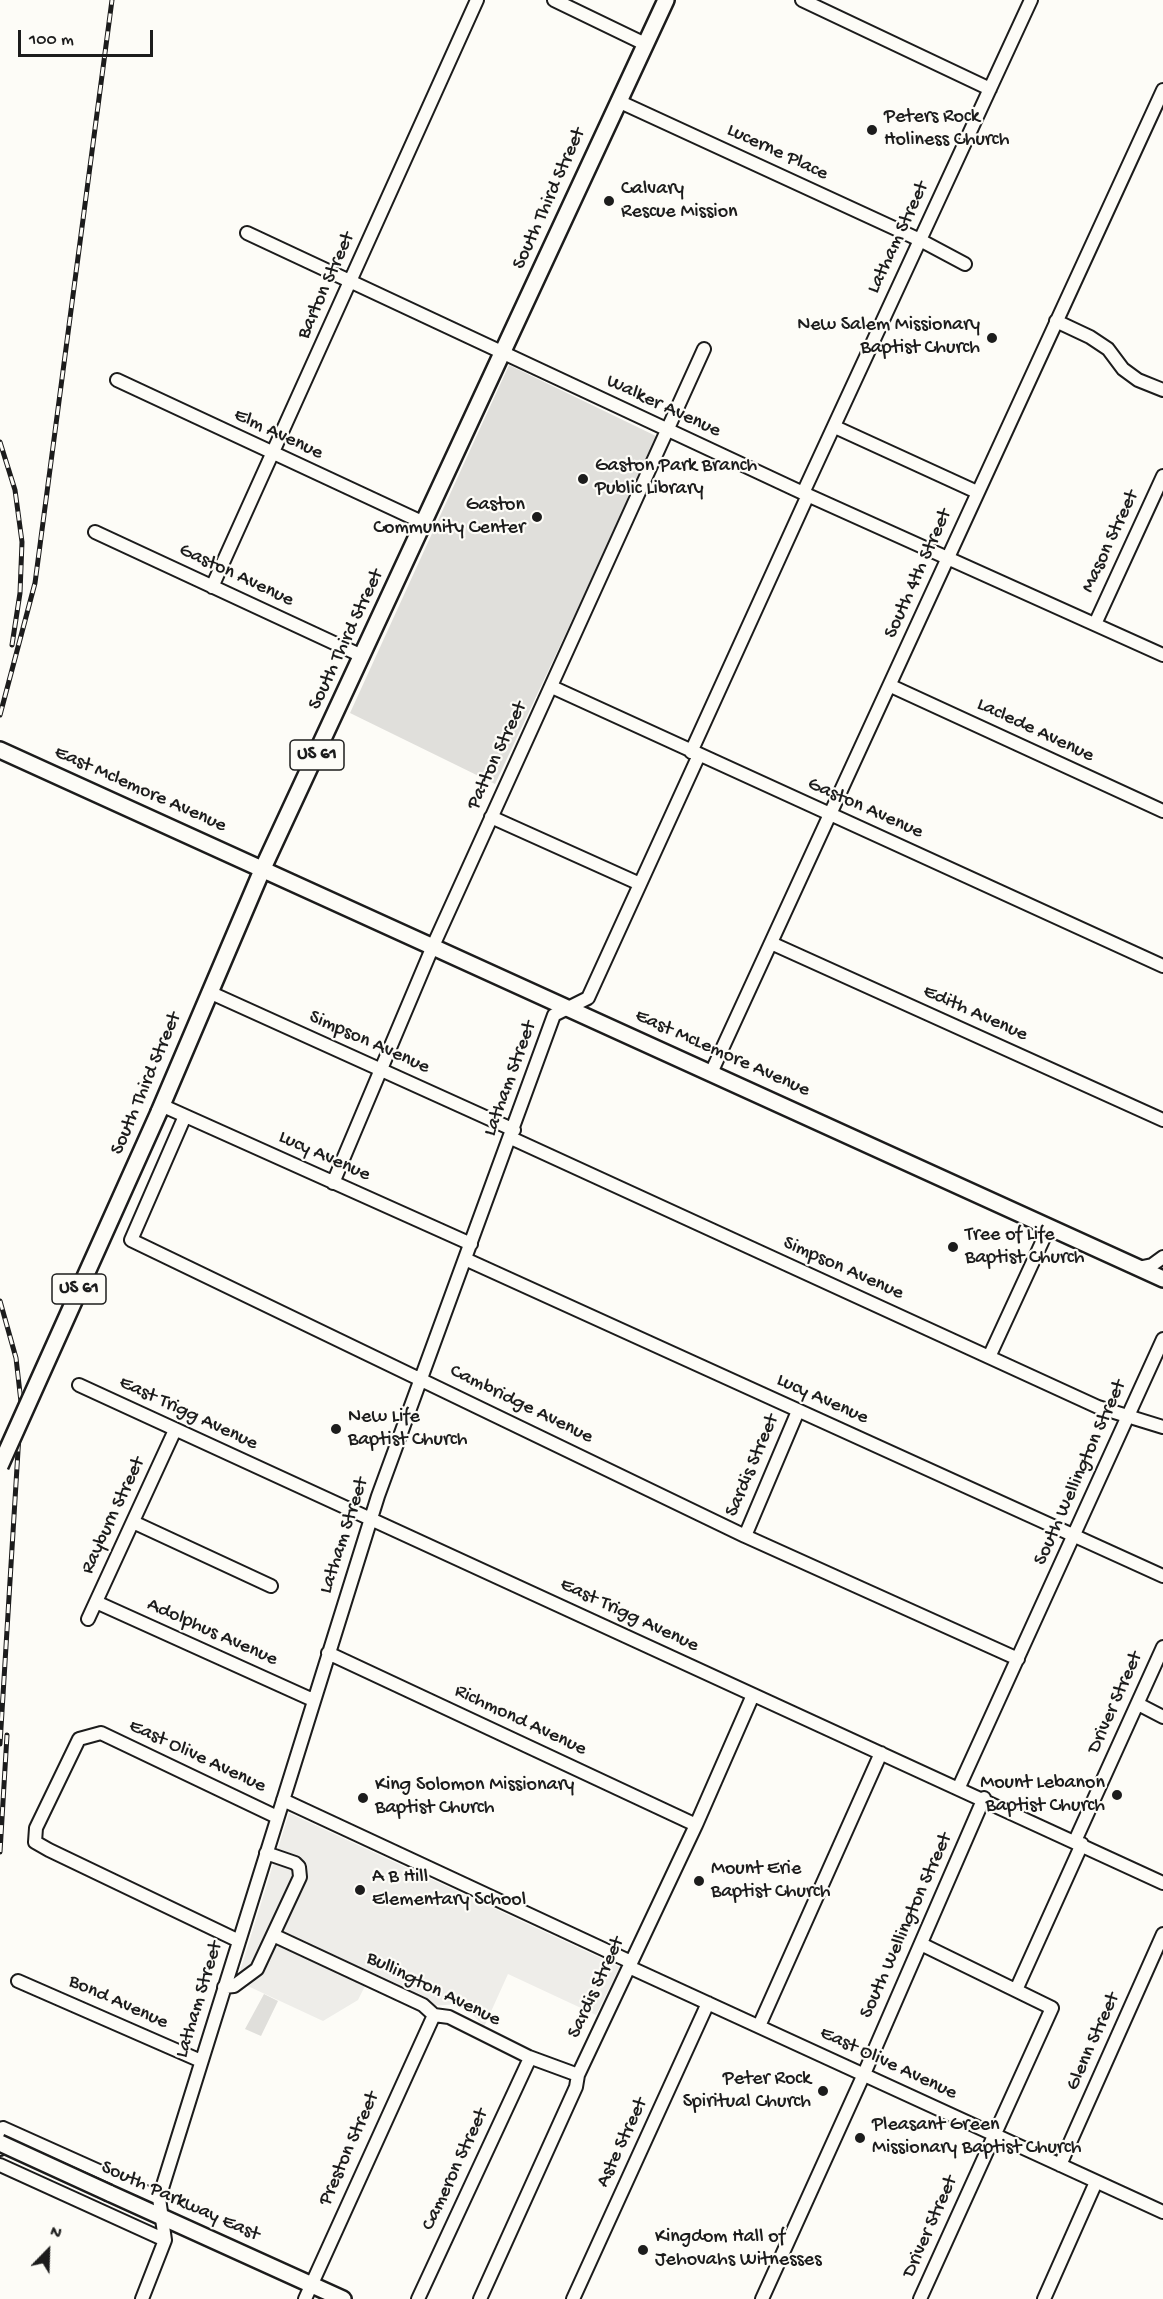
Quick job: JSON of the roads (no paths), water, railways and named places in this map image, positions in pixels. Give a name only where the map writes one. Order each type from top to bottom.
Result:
[{"type":"main road","name":"South Third Street","points":[[0,1466],[160,1108],[263,868],[666,0]]},
{"type":"main road","name":"East Mclemore Avenue","points":[[0,750],[263,868]]},
{"type":"main road","name":"East McLemore Avenue","points":[[263,868],[1163,1279]]},
{"type":"main road","name":"South Parkway East","points":[[0,2143],[343,2299]]},
{"type":"street","name":"Barton Street","points":[[212,587],[477,0]]},
{"type":"street","points":[[556,0],[645,44]]},
{"type":"street","points":[[802,0],[990,89]]},
{"type":"street","name":"Latham Street","points":[[142,2299],[165,2240],[159,2198],[370,1519],[554,1015],[588,998],[640,884],[835,427],[1031,0]]},
{"type":"street","name":"South 4th Street","points":[[711,1073],[891,686],[977,492],[1163,90]]},
{"type":"street","name":"Lucerne Place","points":[[618,101],[920,240],[965,264]]},
{"type":"street","name":"Walker Avenue","points":[[247,233],[667,430],[1163,655]]},
{"type":"street","points":[[1056,321],[1090,337],[1108,350],[1123,369],[1138,380],[1163,390]]},
{"type":"street","name":"Patton Street","points":[[333,1183],[434,946],[704,349]]},
{"type":"street","name":"Elm Avenue","points":[[117,380],[424,523]]},
{"type":"street","points":[[835,427],[977,492]]},
{"type":"street","name":"Mason Street","points":[[1095,624],[1163,476]]},
{"type":"street","name":"Gaston Avenue","points":[[95,531],[362,656]]},
{"type":"street","name":"Laclede Avenue","points":[[891,686],[1163,811]]},
{"type":"street","name":"Gaston Avenue","points":[[552,687],[1163,966]]},
{"type":"street","points":[[492,817],[640,884]]},
{"type":"street","name":"Edith Avenue","points":[[771,943],[1163,1120]]},
{"type":"street","name":"Simpson Avenue","points":[[209,992],[381,1070],[512,1134],[1098,1407],[1163,1427]]},
{"type":"street","name":"Lucy Avenue","points":[[160,1108],[185,1116],[471,1244]]},
{"type":"street","name":"Cambridge Avenue","points":[[185,1116],[131,1240],[745,1536],[1018,1659]]},
{"type":"street","points":[[990,1357],[1049,1227]]},
{"type":"street","points":[[1138,1268],[1152,1265],[1163,1257]]},
{"type":"street","name":"Lucy Avenue","points":[[465,1259],[1163,1576]]},
{"type":"street","name":"South Wellington Street","points":[[959,1787],[1163,1339]]},
{"type":"street","name":"East Trigg Avenue","points":[[79,1385],[1163,1882]]},
{"type":"street","name":"Sardis Street","points":[[745,1536],[798,1411]]},
{"type":"street","name":"Rayburn Street","points":[[88,1619],[175,1430]]},
{"type":"street","points":[[133,1522],[272,1586]]},
{"type":"street","name":"Adolphus Avenue","points":[[96,1602],[313,1700]]},
{"type":"street","name":"Driver Street","points":[[920,2299],[1052,2008],[1016,1990],[1163,1647]]},
{"type":"street","name":"Richmond Avenue","points":[[328,1653],[696,1825]]},
{"type":"street","name":"Sardis Street","points":[[480,2299],[576,2087],[578,2075],[696,1825],[753,1695]]},
{"type":"street","points":[[1138,1704],[1163,1717]]},
{"type":"street","name":"East Olive Avenue","points":[[239,1941],[35,1842],[36,1828],[79,1739],[101,1733],[277,1816]]},
{"type":"street","points":[[759,2026],[881,1753]]},
{"type":"street","name":"South Wellington Street","points":[[762,2299],[864,2074],[984,1798]]},
{"type":"street","name":"East Olive Avenue","points":[[283,1800],[708,2003],[1163,2212]]},
{"type":"street","points":[[224,1987],[234,1986],[257,1970],[301,1872],[295,1863],[266,1853]]},
{"type":"street","name":"Glenn Street","points":[[1060,2166],[1163,1934]]},
{"type":"street","name":"Bullington Avenue","points":[[273,1935],[423,2005],[434,2016],[448,2017],[530,2058],[578,2075]]},
{"type":"street","points":[[921,1944],[1016,1990]]},
{"type":"street","name":"Bond Avenue","points":[[18,1981],[201,2061]]},
{"type":"street","name":"Aste Street","points":[[573,2299],[708,2003]]},
{"type":"street","name":"Preston Street","points":[[305,2299],[434,2016]]},
{"type":"street","name":"Cameron Street","points":[[418,2299],[530,2058]]},
{"type":"street","points":[[0,2150],[3,2127],[159,2198]]},
{"type":"street","points":[[0,2165],[165,2240]]},
{"type":"street","points":[[1044,2299],[1096,2182]]},
{"type":"railway","points":[[0,715],[35,583],[112,0]]},
{"type":"railway","points":[[0,442],[15,490],[22,542],[20,593],[12,645]]},
{"type":"railway","points":[[0,1301],[16,1358],[21,1402],[0,1744]]},
{"type":"railway","points":[[0,1852],[7,1735]]},
{"type":"place","name":"Peters Rock Holiness Church","points":[[872,130]]},
{"type":"place","name":"Calvary Rescue Mission","points":[[609,201]]},
{"type":"place","name":"New Salem Missionary Baptist Church","points":[[992,338]]},
{"type":"place","name":"Gaston Park Branch Public Library","points":[[583,479]]},
{"type":"place","name":"Gaston Community Center","points":[[537,517]]},
{"type":"place","name":"Tree of Life Baptist Church","points":[[953,1247]]},
{"type":"place","name":"New Life Baptist Church","points":[[336,1429]]},
{"type":"place","name":"Mount Lebanon Baptist Church","points":[[1117,1795]]},
{"type":"place","name":"King Solomon Missionary Baptist Church","points":[[363,1798]]},
{"type":"place","name":"Mount Erie Baptist Church","points":[[699,1881]]},
{"type":"place","name":"A B Hill Elementary School","points":[[360,1890]]},
{"type":"place","name":"Peter Rock Spiritual Church","points":[[823,2091]]},
{"type":"place","name":"Pleasant Green Missionary Baptist Church","points":[[860,2138]]},
{"type":"place","name":"Kingdom Hall of Jehovahs Witnesses","points":[[643,2250]]}]
